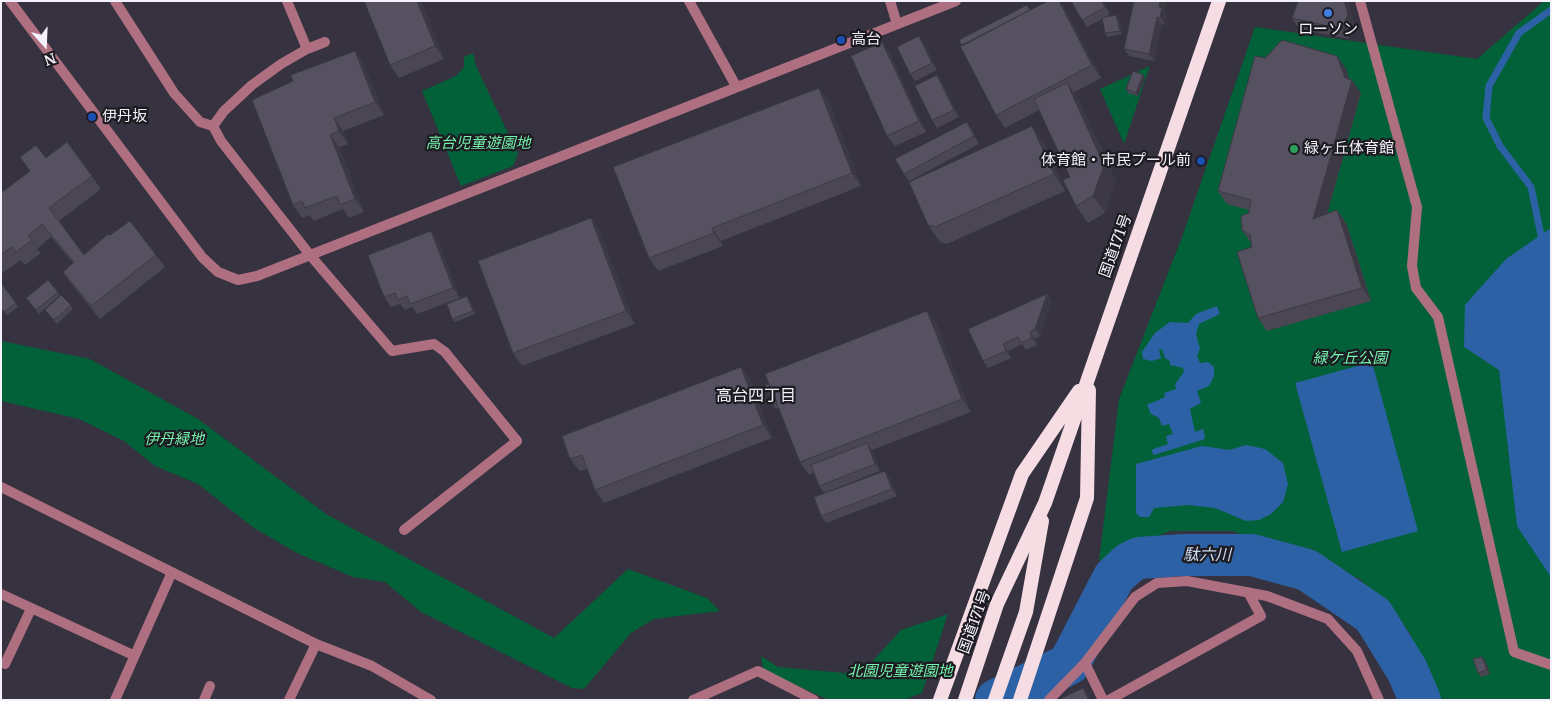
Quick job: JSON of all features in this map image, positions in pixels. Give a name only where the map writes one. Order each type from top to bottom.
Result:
[{"type":"highway","name":"国道171号","points":[[965,700],[997,604],[1045,503],[1219,1]]},
{"type":"highway","points":[[1020,700],[1087,498],[1090,376]]},
{"type":"highway","points":[[938,699],[1022,474],[1090,376]]},
{"type":"highway","name":"国道171号","points":[[995,700],[1026,612],[1045,503]]},
{"type":"street","points":[[10,1],[202,257],[214,269],[226,277],[245,280],[956,1]]},
{"type":"street","points":[[115,1],[174,93],[200,122],[213,126],[222,141],[310,255],[392,351],[434,344],[445,352],[517,440],[404,530]]},
{"type":"street","points":[[287,1],[307,49]]},
{"type":"street","points":[[689,1],[736,86]]},
{"type":"street","points":[[890,1],[897,24]]},
{"type":"street","points":[[1360,1],[1417,207],[1412,266],[1416,288],[1438,317],[1514,652],[1551,665]]},
{"type":"street","points":[[213,126],[224,111],[252,85],[281,64],[307,49],[325,42]]},
{"type":"street","points":[[1,487],[316,644],[372,666],[431,700]]},
{"type":"street","points":[[115,700],[133,654],[172,572]]},
{"type":"street","points":[[1049,700],[1084,663],[1135,597],[1158,583],[1187,581],[1266,596],[1328,619],[1357,651],[1379,700]]},
{"type":"street","points":[[1109,700],[1261,616],[1248,592]]},
{"type":"street","points":[[1,594],[31,610],[133,654]]},
{"type":"street","points":[[5,664],[31,610]]},
{"type":"street","points":[[289,700],[316,644]]},
{"type":"street","points":[[1084,663],[1103,700]]},
{"type":"street","points":[[693,700],[758,671],[814,700]]},
{"type":"street","points":[[204,700],[210,686]]},
{"type":"green space","name":"緑ケ丘公園","points":[[1544,1],[1551,1],[1551,700],[1430,700],[1410,633],[1360,579],[1232,531],[1170,531],[1099,561],[1119,399],[1182,237],[1255,27],[1477,59]]},
{"type":"green space","name":"高台児童遊園地","points":[[473,53],[476,66],[518,154],[513,166],[461,186],[422,91],[456,76],[464,67],[464,57]]},
{"type":"green space","points":[[1150,66],[1124,144],[1100,89]]},
{"type":"green space","name":"伊丹緑地","points":[[1,341],[90,359],[198,419],[326,514],[554,638],[628,569],[707,598],[720,611],[654,619],[631,633],[584,689],[572,688],[421,612],[385,582],[353,577],[297,553],[254,528],[198,484],[155,466],[124,441],[79,419],[1,401]]},
{"type":"green space","name":"北園児童遊園地","points":[[948,614],[922,693],[904,700],[829,700],[763,670],[761,656],[778,667],[844,673],[870,664],[901,630]]},
{"type":"water","points":[[1551,228],[1551,577],[1517,526],[1499,370],[1464,347],[1465,305],[1506,259]]},
{"type":"water","points":[[1217,306],[1220,314],[1199,324],[1196,334],[1200,349],[1197,356],[1200,363],[1208,362],[1214,367],[1214,376],[1209,386],[1197,391],[1201,403],[1190,409],[1195,432],[1203,429],[1205,439],[1154,455],[1151,450],[1168,444],[1166,436],[1173,434],[1169,424],[1162,426],[1159,418],[1151,414],[1147,405],[1165,397],[1164,393],[1176,389],[1175,384],[1184,372],[1183,368],[1170,365],[1170,361],[1165,358],[1162,349],[1159,350],[1161,358],[1152,361],[1143,359],[1142,352],[1155,333],[1170,322],[1188,323],[1196,314]]},
{"type":"water","points":[[1372,362],[1418,531],[1342,552],[1295,383]]},
{"type":"water","points":[[1246,445],[1265,449],[1283,463],[1288,484],[1283,502],[1271,514],[1259,520],[1246,521],[1215,508],[1188,505],[1154,508],[1149,517],[1140,517],[1136,513],[1136,464],[1202,446],[1230,450]]},
{"type":"building","points":[[364,1],[417,1],[435,46],[390,65]]},
{"type":"building","points":[[1048,1],[1059,1],[1092,65],[996,115],[960,46]]},
{"type":"building","points":[[1071,1],[1101,1],[1105,7],[1082,20]]},
{"type":"building","points":[[1134,1],[1160,1],[1159,7],[1162,8],[1160,18],[1157,17],[1149,54],[1124,49]]},
{"type":"building","name":"ローソン","points":[[1298,1],[1344,1],[1348,14],[1342,29],[1292,18]]},
{"type":"building","points":[[1027,5],[1030,10],[962,46],[959,40]]},
{"type":"building","points":[[1116,15],[1120,31],[1105,33],[1102,18]]},
{"type":"building","points":[[919,36],[932,63],[910,74],[897,47]]},
{"type":"building","name":"緑ヶ丘体育館","points":[[1282,40],[1337,56],[1345,78],[1352,80],[1313,219],[1337,210],[1362,288],[1258,318],[1237,252],[1252,247],[1250,235],[1242,230],[1241,216],[1249,213],[1251,200],[1218,191],[1255,56],[1265,58]]},
{"type":"building","points":[[882,42],[919,121],[887,136],[851,56]]},
{"type":"building","points":[[355,51],[375,102],[334,118],[339,131],[330,135],[355,199],[340,205],[337,196],[305,208],[302,201],[293,205],[252,100],[293,81],[291,75]]},
{"type":"building","points":[[1133,71],[1143,75],[1136,93],[1126,89]]},
{"type":"building","points":[[937,75],[954,110],[932,120],[915,86]]},
{"type":"building","points":[[1067,83],[1104,165],[1093,196],[1076,206],[1063,180],[1070,177],[1034,99]]},
{"type":"building","points":[[819,88],[852,173],[712,228],[714,233],[649,258],[613,167]]},
{"type":"building","points":[[967,122],[974,136],[904,174],[895,159]]},
{"type":"building","points":[[1032,126],[1054,174],[935,227],[928,225],[909,182]]},
{"type":"building","points":[[67,142],[92,176],[49,208],[84,255],[108,234],[110,235],[130,221],[156,255],[91,306],[63,272],[74,262],[42,224],[28,236],[32,240],[16,252],[12,247],[1,254],[1,193],[30,171],[20,157],[36,145],[46,158]]},
{"type":"building","points":[[591,218],[626,311],[513,353],[478,261]]},
{"type":"building","points":[[431,231],[453,288],[410,304],[407,296],[398,300],[395,293],[384,297],[368,255]]},
{"type":"building","points":[[48,280],[58,292],[36,310],[26,298]]},
{"type":"building","points":[[1,283],[16,303],[4,312],[1,308]]},
{"type":"building","points":[[1047,294],[1035,329],[1030,332],[1032,338],[1021,343],[1018,337],[1003,344],[1006,351],[983,361],[968,329]]},
{"type":"building","points":[[61,295],[71,305],[54,320],[45,310]]},
{"type":"building","points":[[467,296],[473,311],[452,319],[447,304]]},
{"type":"building","points":[[927,311],[962,399],[800,462],[765,374]]},
{"type":"building","points":[[741,367],[763,425],[595,490],[582,455],[570,459],[562,436]]},
{"type":"building","points":[[769,384],[777,403],[773,405],[765,385]]},
{"type":"building","points":[[867,443],[875,464],[819,486],[811,465]]},
{"type":"building","points":[[885,471],[892,489],[821,516],[814,497]]},
{"type":"building","points":[[1482,657],[1487,670],[1478,673],[1473,659]]},
{"type":"building","points":[[1083,688],[1089,700],[1058,700]]},
{"type":"waterway","points":[[1541,235],[1531,187],[1500,146],[1486,118],[1489,86],[1519,33],[1551,10]]},
{"type":"waterway","name":"駄六川","points":[[996,700],[1069,664],[1114,577],[1129,563],[1139,558],[1183,555],[1252,555],[1307,570],[1373,615],[1407,670],[1420,700]]},
{"type":"place","name":"ローソン","points":[[1328,13]]},
{"type":"place","name":"高台","points":[[841,40]]},
{"type":"place","name":"伊丹坂","points":[[92,117]]},
{"type":"place","name":"緑ヶ丘体育館","points":[[1294,149]]},
{"type":"place","name":"体育館・市民プール前","points":[[1201,161]]},
{"type":"district","name":"高台四丁目","points":[[756,396]]}]
